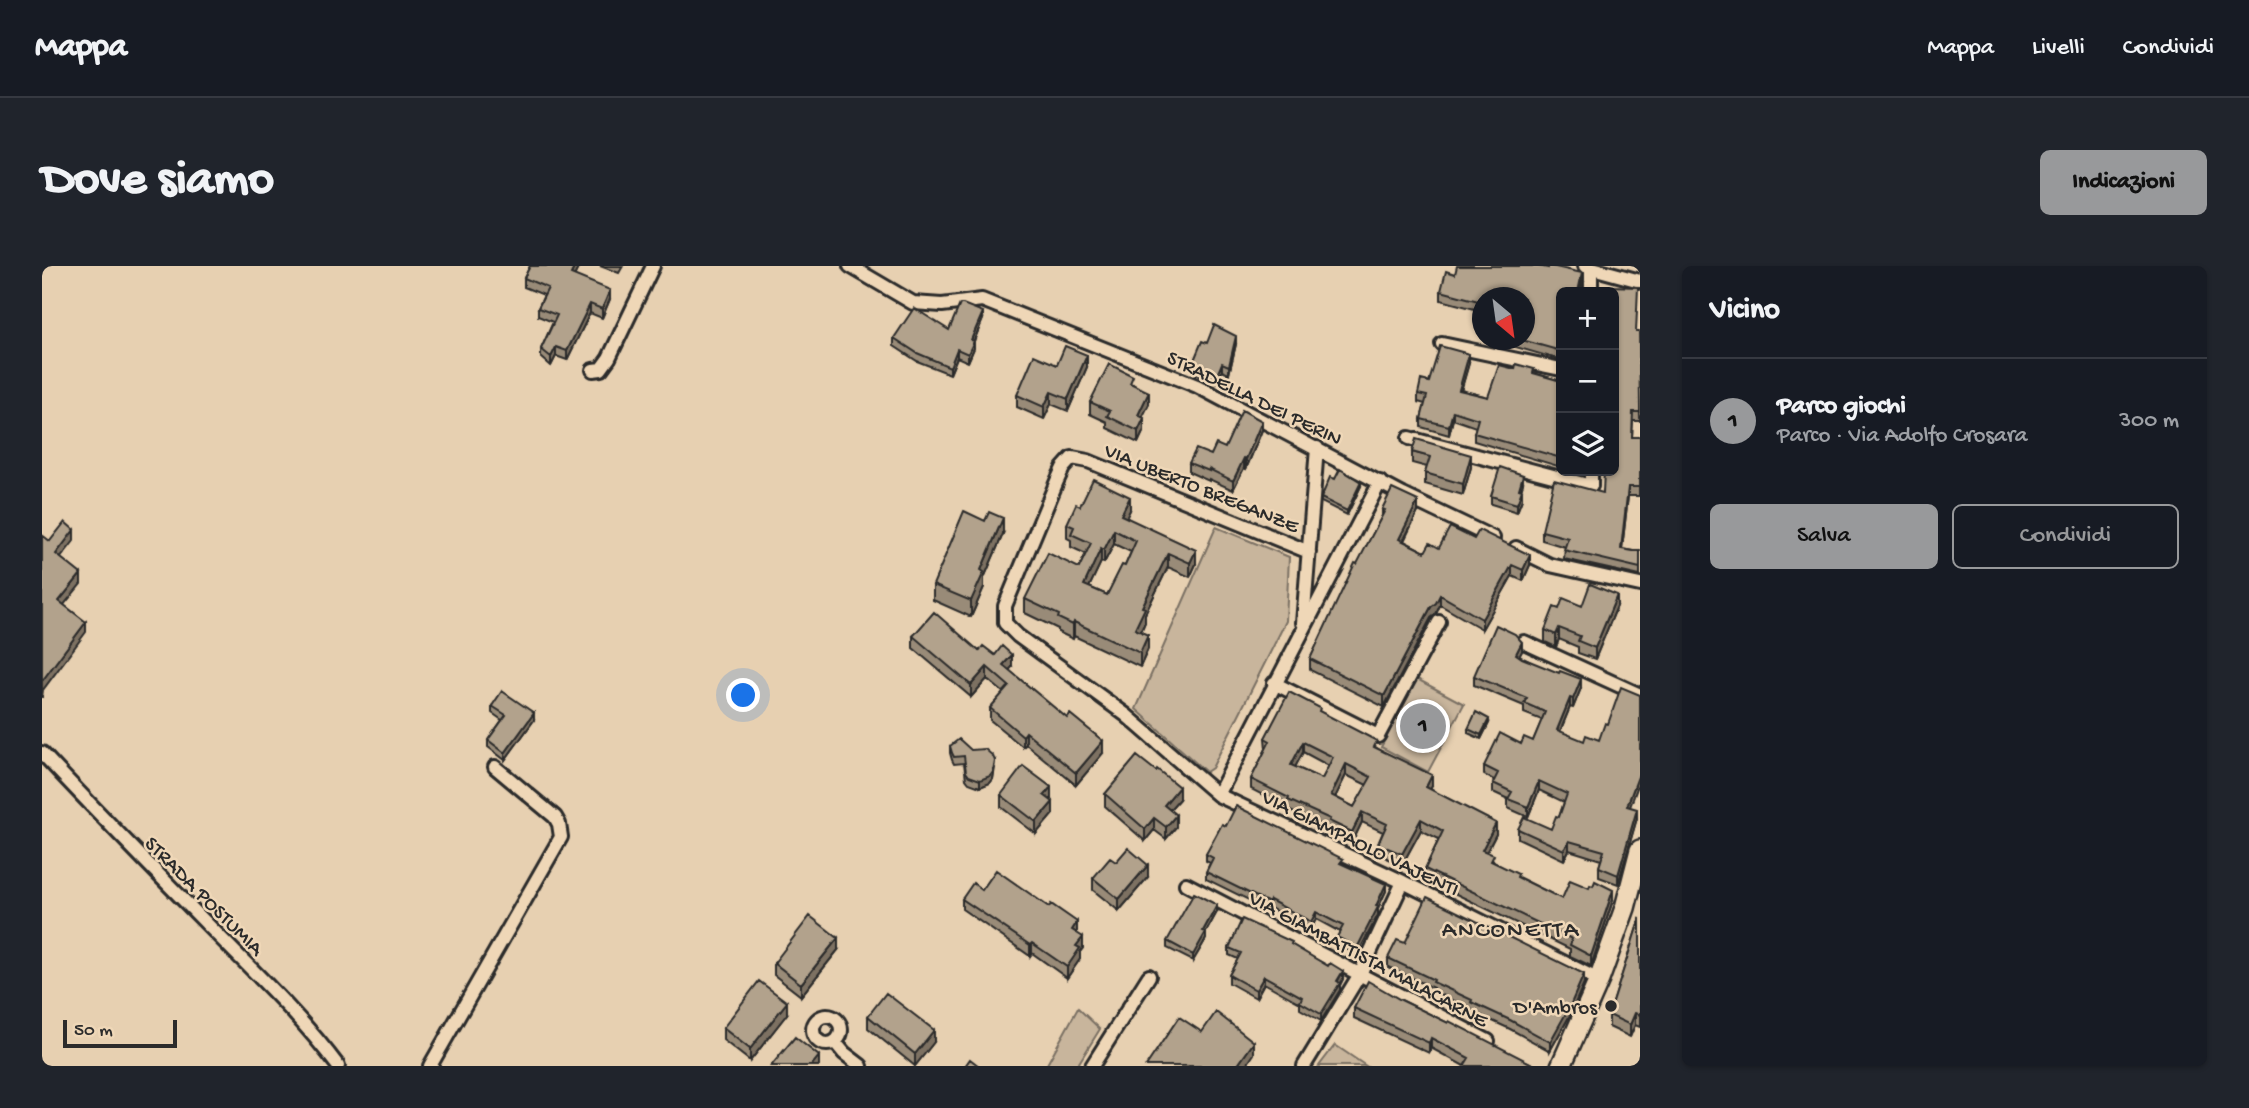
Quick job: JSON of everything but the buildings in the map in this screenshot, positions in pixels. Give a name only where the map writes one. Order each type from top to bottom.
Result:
[{"type":"main road","points":[[1560,1066],[1634,900],[1640,850]]},
{"type":"street","points":[[593,370],[601,369],[609,358],[653,266]]},
{"type":"street","name":"STRADELLA DEI PERIN","points":[[850,266],[913,303],[942,305],[982,300],[1197,386],[1403,495],[1550,565],[1640,585]]},
{"type":"street","points":[[1590,287],[1588,267],[1640,281]]},
{"type":"street","points":[[1442,344],[1556,368]]},
{"type":"street","points":[[1409,438],[1591,486],[1591,476]]},
{"type":"street","points":[[1302,629],[1317,449]]},
{"type":"street","name":"VIA UBERTO BREGANZE","points":[[1218,795],[1126,715],[1018,636],[1005,623],[1005,606],[1057,481],[1072,458],[1088,461],[1309,552]]},
{"type":"street","points":[[1218,795],[1380,482]]},
{"type":"street","points":[[1275,683],[1378,736],[1439,622]]},
{"type":"street","points":[[1524,642],[1640,695]]},
{"type":"street","name":"STRADA POSTUMIA","points":[[42,753],[284,1002],[338,1066]]},
{"type":"street","points":[[430,1066],[561,836],[555,817],[495,767]]},
{"type":"street","name":"VIA GIAMPAOLO VAJENTI","points":[[1218,795],[1403,882],[1600,980]]},
{"type":"street","points":[[1304,1066],[1360,974],[1403,882]]},
{"type":"street","name":"VIA GIAMBATTISTA MALACARNE","points":[[1186,884],[1500,1048]]},
{"type":"street","points":[[1092,1066],[1149,976]]},
{"type":"street","points":[[835,1042],[861,1066]]},
{"type":"shaded area","points":[[1216,527],[1289,557],[1286,621],[1212,768],[1206,772],[1136,709]]},
{"type":"shaded area","points":[[1417,679],[1464,704],[1428,772],[1381,747]]},
{"type":"shaded area","points":[[1078,1008],[1100,1029],[1077,1066],[1046,1066]]},
{"type":"shaded area","points":[[1335,1045],[1366,1066],[1319,1066]]},
{"type":"place","name":"Parco giochi","points":[[1423,726]]},
{"type":"place","name":"D'Ambros","points":[[1611,1006]]},
{"type":"district","name":"ANCONETTA","points":[[1511,928]]}]
